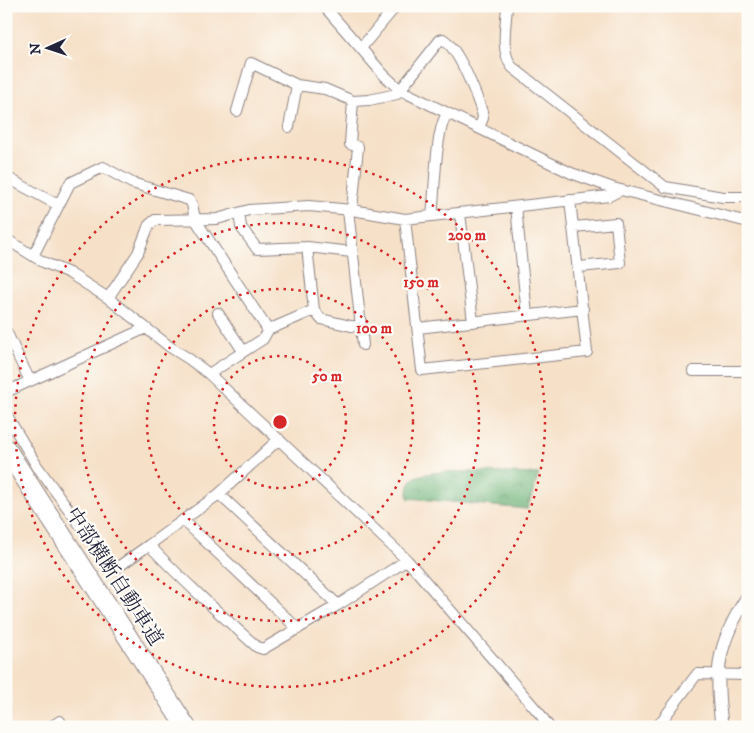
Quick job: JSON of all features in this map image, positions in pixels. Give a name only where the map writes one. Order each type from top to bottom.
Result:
[{"type":"highway","name":"中部横断自動車道","points":[[6,449],[186,727]]},
{"type":"street","points":[[324,6],[384,75],[400,90],[447,114],[480,128],[570,174],[621,190],[748,222]]},
{"type":"street","points":[[362,48],[396,6]]},
{"type":"street","points":[[507,6],[505,53],[512,67],[664,187],[723,197],[748,197]]},
{"type":"street","points":[[237,111],[251,63],[298,85],[325,89],[353,101],[368,100],[397,94],[440,40],[446,40],[465,69],[480,105],[483,118],[480,128]]},
{"type":"street","points":[[289,127],[298,85]]},
{"type":"street","points":[[353,101],[350,144],[358,146],[350,210],[352,252],[363,345]]},
{"type":"street","points":[[432,216],[440,134],[443,120],[447,114]]},
{"type":"street","points":[[33,256],[70,182],[103,167],[132,183],[189,200],[192,204],[195,218],[268,330]]},
{"type":"street","points":[[6,177],[58,205]]},
{"type":"street","points":[[662,199],[664,187]]},
{"type":"street","points":[[108,298],[138,253],[151,222],[155,220],[217,219],[249,210],[309,206],[350,210],[405,219],[609,196],[621,190]]},
{"type":"street","points":[[405,219],[422,370],[587,352],[570,200]]},
{"type":"street","points":[[516,207],[527,315]]},
{"type":"street","points":[[239,213],[241,227],[257,249],[307,247],[352,252]]},
{"type":"street","points":[[460,213],[472,322]]},
{"type":"street","points":[[574,227],[616,223],[620,263],[578,267]]},
{"type":"street","points":[[6,239],[42,262],[69,273],[108,298],[170,347],[209,374],[407,560],[540,714],[549,727]]},
{"type":"street","points":[[307,247],[314,310],[321,319],[351,326],[361,326]]},
{"type":"street","points":[[418,328],[582,309]]},
{"type":"street","points":[[209,374],[263,339],[268,330],[314,310]]},
{"type":"street","points":[[218,314],[243,351]]},
{"type":"street","points":[[6,392],[146,328]]},
{"type":"street","points":[[6,331],[30,381]]},
{"type":"street","points":[[693,371],[748,372]]},
{"type":"street","points":[[6,414],[37,466],[113,568],[118,567],[219,494],[279,439]]},
{"type":"street","points":[[219,494],[338,605]]},
{"type":"street","points":[[183,520],[298,629]]},
{"type":"street","points":[[149,545],[176,574],[258,647],[263,649],[338,605],[407,560]]},
{"type":"street","points":[[722,727],[718,674],[720,654],[734,618],[748,596]]},
{"type":"street","points":[[658,727],[696,676],[701,674],[718,674],[748,676]]},
{"type":"green space","points":[[443,472],[539,474],[527,509],[408,498],[410,483],[418,476]]}]
